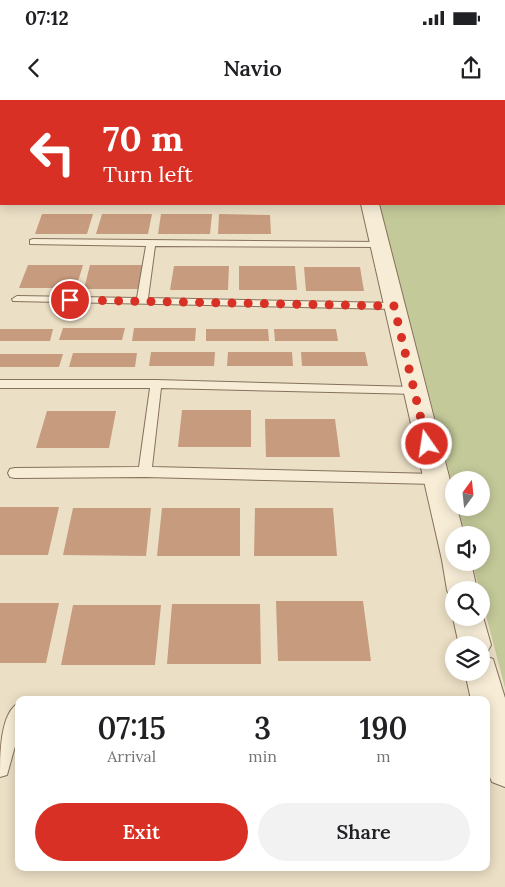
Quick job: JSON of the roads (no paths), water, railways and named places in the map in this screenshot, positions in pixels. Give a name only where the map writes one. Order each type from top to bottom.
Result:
[{"type":"street","points":[[370,205],[447,526]]},
{"type":"street","points":[[483,681],[486,696]]},
{"type":"street","points":[[490,716],[505,769]]},
{"type":"lane","points":[[33,242],[380,245]]},
{"type":"lane","points":[[142,300],[151,243]]},
{"type":"lane","points":[[17,299],[394,306]]},
{"type":"lane","points":[[0,384],[156,384],[414,391]]},
{"type":"lane","points":[[145,472],[156,384]]},
{"type":"lane","points":[[15,473],[145,472],[435,479]]},
{"type":"lane","points":[[0,768],[15,716]]}]
